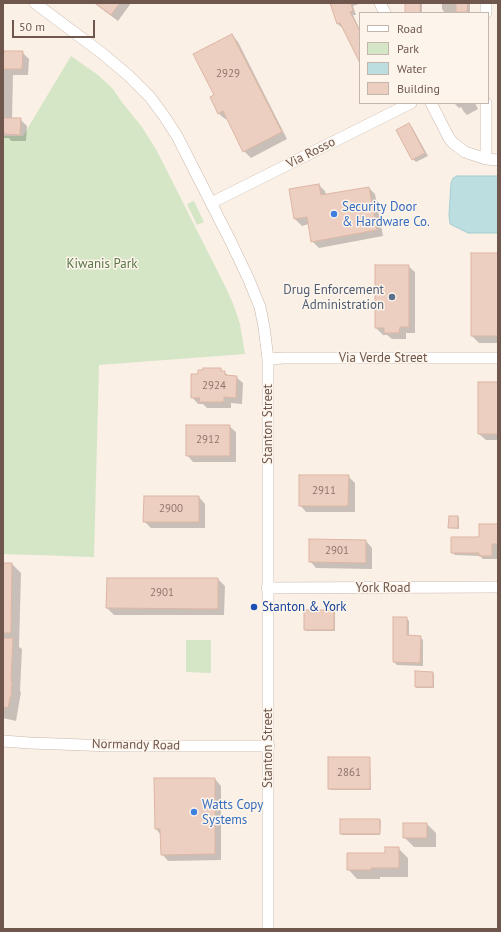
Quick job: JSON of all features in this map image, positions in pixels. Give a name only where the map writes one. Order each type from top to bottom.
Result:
[{"type":"street","name":"Stanton Street","points":[[35,3],[103,54],[129,76],[150,97],[178,136],[244,268],[260,307],[268,359],[268,929]]},
{"type":"street","points":[[380,3],[384,12]]},
{"type":"street","name":"Via Rosso","points":[[211,203],[409,104]]},
{"type":"street","points":[[432,104],[449,138],[454,143],[465,152],[486,159],[498,160]]},
{"type":"street","points":[[486,104],[486,159]]},
{"type":"street","name":"Via Verde Street","points":[[268,359],[498,358]]},
{"type":"street","name":"York Road","points":[[267,588],[498,587]]},
{"type":"street","name":"Normandy Road","points":[[3,741],[30,744],[112,746],[268,746]]},
{"type":"green space","name":"Kiwanis Park","points":[[71,56],[98,75],[113,89],[142,127],[157,151],[234,306],[240,324],[245,354],[99,365],[94,557],[3,554],[3,136],[23,136]]},
{"type":"green space","points":[[194,201],[204,222],[197,225],[187,204]]},
{"type":"green space","points":[[186,640],[211,640],[211,673],[186,672]]},
{"type":"water","points":[[457,176],[498,176],[498,233],[468,233],[450,224],[449,215],[451,183],[453,178]]},
{"type":"building","points":[[95,3],[120,3],[111,15]]},
{"type":"building","points":[[330,3],[351,3],[353,11],[350,12],[359,29],[359,61],[340,23],[337,24]]},
{"type":"building","points":[[405,3],[420,3],[420,12],[405,12]]},
{"type":"building","points":[[456,3],[468,3],[467,12],[456,12]]},
{"type":"building","points":[[232,34],[282,132],[243,152],[223,111],[218,114],[210,97],[214,95],[193,54]]},
{"type":"building","points":[[4,51],[23,51],[22,69],[3,69]]},
{"type":"building","points":[[3,118],[21,118],[20,135],[4,134]]},
{"type":"building","points":[[409,123],[425,153],[412,160],[396,130]]},
{"type":"building","points":[[319,184],[321,195],[369,187],[377,230],[311,242],[307,217],[294,219],[289,189]]},
{"type":"building","points":[[471,253],[498,253],[498,336],[471,336]]},
{"type":"building","points":[[375,265],[409,265],[409,327],[400,327],[399,333],[384,333],[384,328],[375,328]]},
{"type":"building","points":[[203,368],[221,368],[221,371],[225,371],[225,375],[237,376],[236,398],[224,397],[224,402],[199,402],[200,398],[191,398],[191,374],[198,374],[198,370],[203,370]]},
{"type":"building","points":[[478,382],[498,382],[498,434],[478,434]]},
{"type":"building","points":[[186,425],[230,425],[230,456],[186,456]]},
{"type":"building","points":[[299,475],[349,475],[348,506],[299,506]]},
{"type":"building","points":[[144,496],[199,496],[199,522],[143,522]]},
{"type":"building","points":[[449,516],[458,516],[458,528],[448,528]]},
{"type":"building","points":[[479,524],[498,524],[498,544],[492,544],[492,556],[479,556],[479,553],[451,553],[451,537],[479,537]]},
{"type":"building","points":[[309,539],[366,540],[366,563],[309,562]]},
{"type":"building","points":[[3,563],[12,563],[11,633],[3,633]]},
{"type":"building","points":[[107,578],[218,578],[218,609],[106,608]]},
{"type":"building","points":[[304,610],[334,610],[334,630],[304,630]]},
{"type":"building","points":[[393,617],[407,617],[407,635],[421,636],[420,663],[393,662]]},
{"type":"building","points":[[3,638],[13,638],[11,697],[8,708],[3,707]]},
{"type":"building","points":[[415,671],[433,672],[433,687],[415,687]]},
{"type":"building","points":[[328,757],[370,757],[370,789],[328,789]]},
{"type":"building","points":[[154,778],[215,778],[215,854],[161,855],[160,829],[155,829]]},
{"type":"building","points":[[340,819],[380,819],[380,834],[340,834]]},
{"type":"building","points":[[403,823],[427,823],[427,838],[403,838]]},
{"type":"building","points":[[385,847],[399,847],[399,868],[347,870],[347,853],[385,853]]},
{"type":"place","name":"Security Door & Hardware Co.","points":[[334,214]]},
{"type":"place","name":"Drug Enforcement Administration","points":[[392,297]]},
{"type":"place","name":"Stanton & York","points":[[254,607]]},
{"type":"place","name":"Watts Copy Systems","points":[[194,812]]}]
